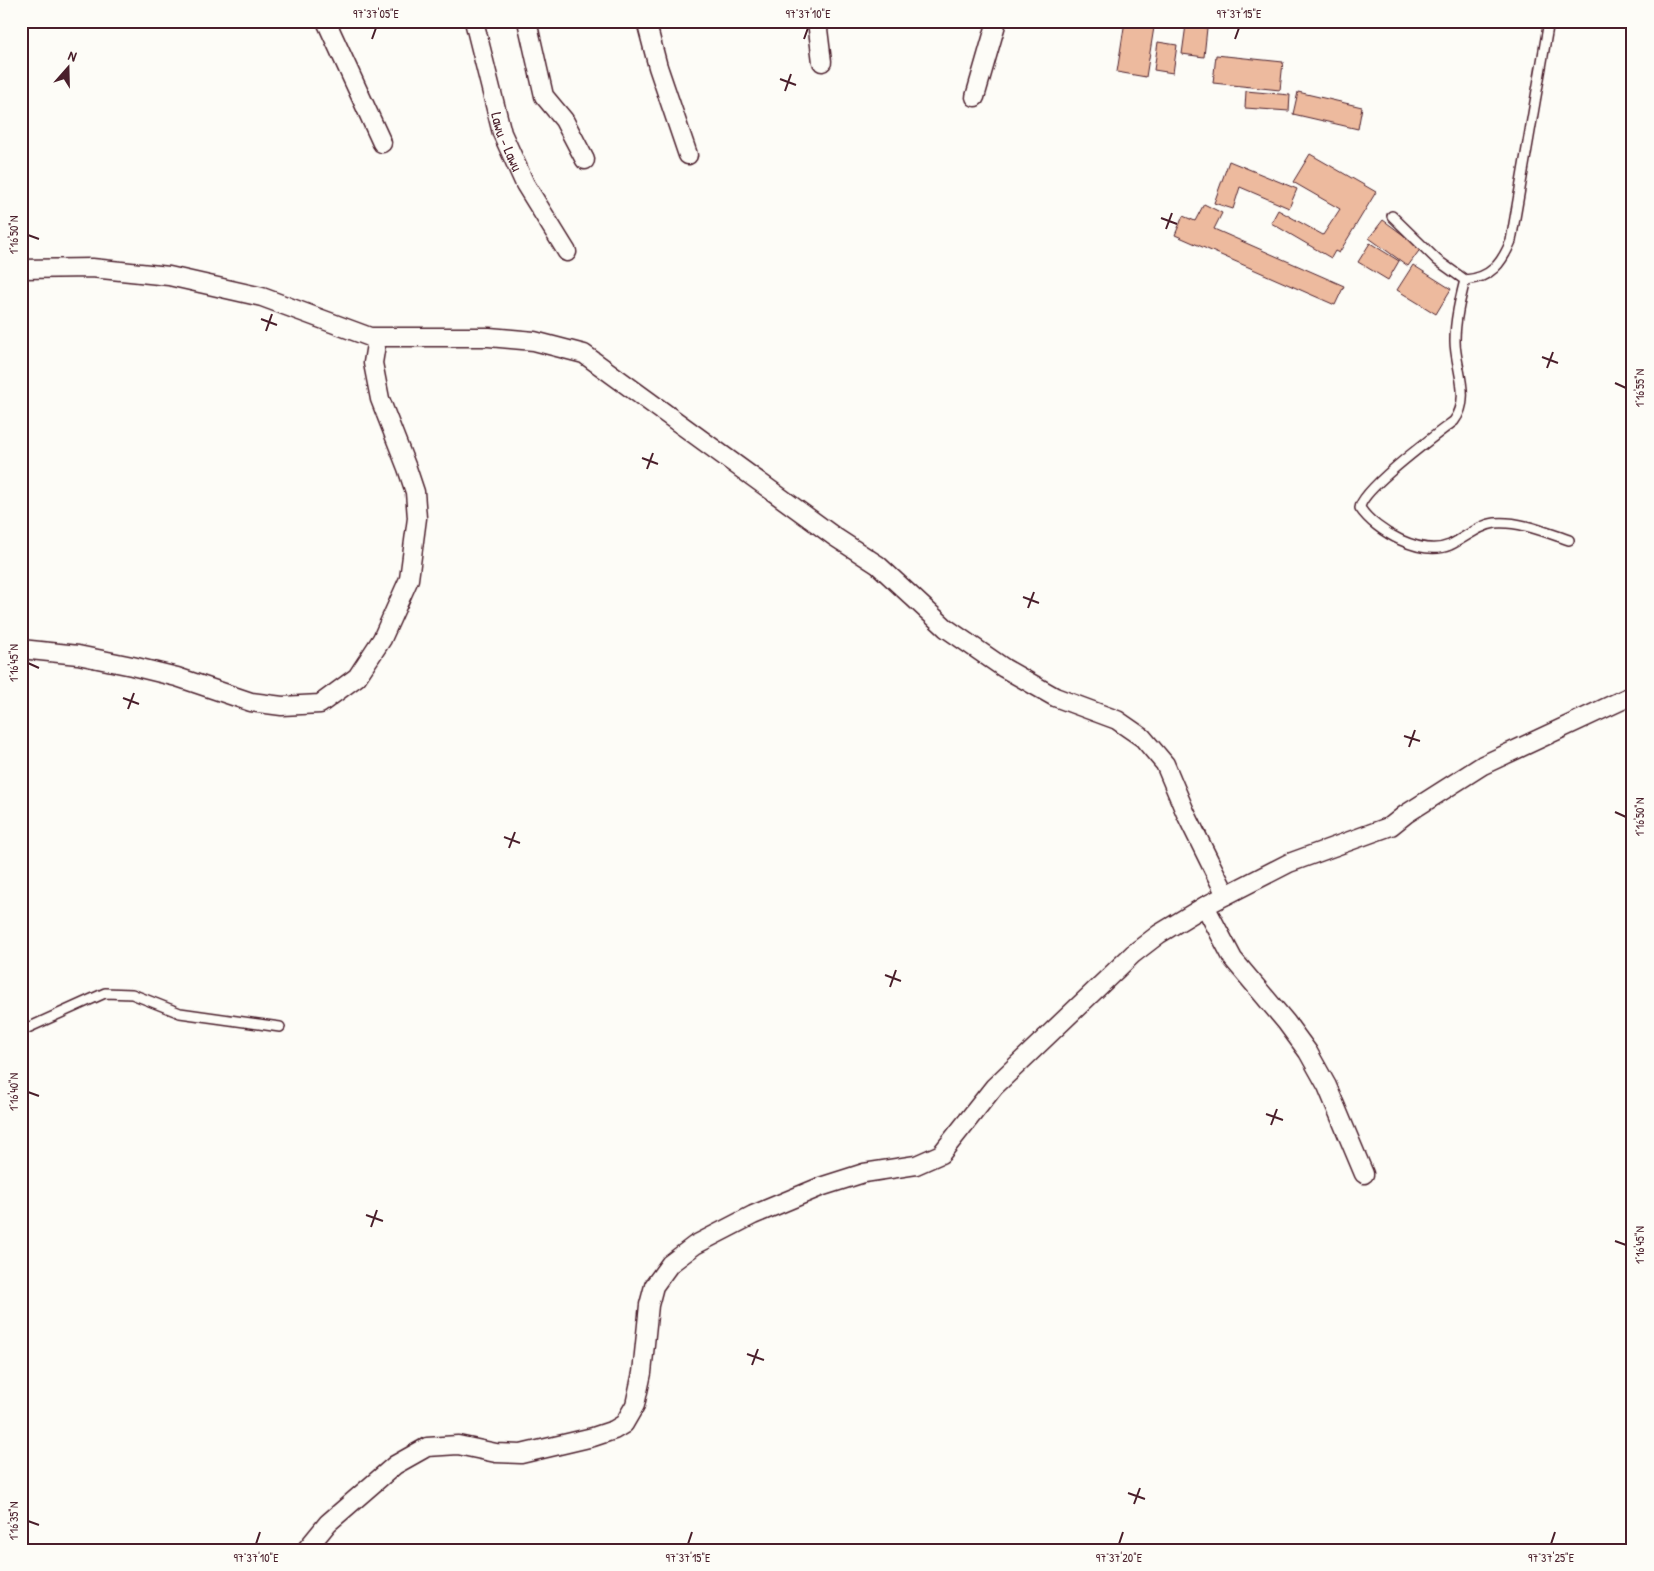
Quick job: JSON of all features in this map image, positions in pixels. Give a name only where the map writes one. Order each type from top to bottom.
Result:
[{"type":"street","points":[[326,21],[382,143]]},
{"type":"street","name":"Lawu - Lawu","points":[[474,21],[508,150],[525,184],[567,252]]},
{"type":"street","points":[[527,21],[544,96],[564,120],[585,160]]},
{"type":"street","points":[[646,21],[658,67],[688,155]]},
{"type":"street","points":[[817,21],[822,62]]},
{"type":"street","points":[[975,97],[996,21]]},
{"type":"street","points":[[21,269],[92,268],[168,276],[262,297],[292,306],[356,333],[377,338],[489,337],[534,342],[584,354],[835,537],[878,564],[946,628],[976,649],[1033,686],[1055,697],[1117,720],[1132,728],[1155,749],[1165,764],[1186,814],[1226,895]]},
{"type":"street","points":[[21,649],[78,655],[123,664],[177,677],[251,702],[282,706],[320,704],[357,677],[382,639],[409,579],[417,518],[414,492],[407,468],[380,399],[373,363],[377,338]]},
{"type":"street","points":[[306,1550],[328,1523],[356,1498],[395,1465],[427,1447],[458,1445],[496,1453],[521,1454],[593,1438],[624,1424],[635,1405],[640,1387],[651,1295],[654,1286],[670,1264],[695,1245],[794,1196],[864,1173],[916,1165],[941,1154],[994,1087],[1133,954],[1159,934],[1205,906],[1288,863],[1391,826],[1406,814],[1483,765],[1633,695]]},
{"type":"street","points":[[1205,906],[1233,959],[1286,1022],[1308,1052],[1327,1086],[1364,1174]]},
{"type":"lane","points":[[1392,216],[1437,260],[1465,280],[1481,277],[1496,268],[1504,257],[1511,241],[1549,21]]},
{"type":"lane","points":[[1465,280],[1458,307],[1455,343],[1463,402],[1459,414],[1454,421],[1405,459],[1364,498],[1360,508],[1376,523],[1400,539],[1425,548],[1442,548],[1484,526],[1495,523],[1527,527],[1569,540]]},
{"type":"lane","points":[[21,1031],[105,992],[132,994],[180,1013],[280,1027]]},
{"type":"building","points":[[1125,21],[1155,21],[1146,77],[1117,72]]},
{"type":"building","points":[[1186,25],[1207,28],[1204,57],[1182,54]]},
{"type":"building","points":[[1158,42],[1177,45],[1173,73],[1154,70]]},
{"type":"building","points":[[1216,55],[1283,62],[1280,90],[1213,83]]},
{"type":"building","points":[[1246,91],[1290,95],[1289,111],[1245,108]]},
{"type":"building","points":[[1298,92],[1362,107],[1358,129],[1293,114]]},
{"type":"building","points":[[1310,154],[1376,192],[1339,253],[1335,251],[1331,258],[1271,223],[1278,210],[1323,235],[1340,209],[1293,182]]},
{"type":"building","points":[[1229,161],[1297,189],[1289,208],[1240,187],[1233,209],[1214,203]]},
{"type":"building","points":[[1204,204],[1222,213],[1214,229],[1344,286],[1335,305],[1175,235],[1183,216],[1195,221]]},
{"type":"building","points":[[1383,220],[1421,248],[1408,266],[1369,238]]},
{"type":"building","points":[[1370,243],[1399,261],[1388,280],[1358,262]]},
{"type":"building","points":[[1413,265],[1451,289],[1436,314],[1397,290]]}]
